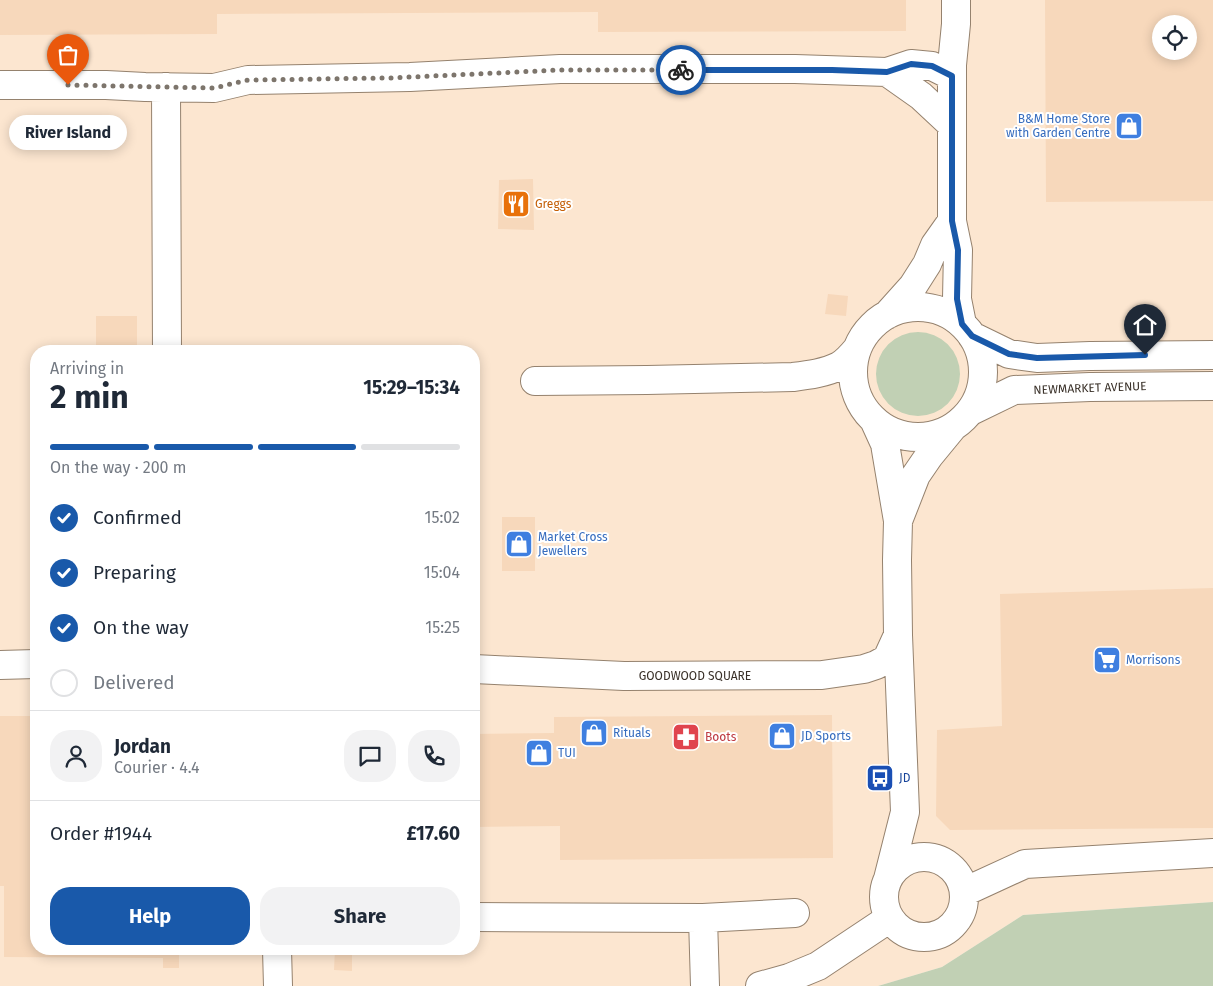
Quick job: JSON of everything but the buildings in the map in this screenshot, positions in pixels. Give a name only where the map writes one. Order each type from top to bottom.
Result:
[{"type":"street","points":[[898,521],[916,475],[929,456],[962,419],[980,393],[983,374],[981,354],[967,330],[957,299],[958,250],[952,221],[951,124],[956,0]]},
{"type":"street","points":[[0,85],[214,88],[248,80],[390,78],[560,70],[794,69],[887,72],[911,64],[932,66],[952,76]]},
{"type":"street","points":[[887,72],[920,96],[951,124]]},
{"type":"street","points":[[166,87],[167,345]]},
{"type":"street","points":[[536,380],[778,377],[825,372],[841,365],[857,350],[869,330],[887,315],[914,286],[927,264],[935,245],[952,221]]},
{"type":"street","points":[[887,315],[912,307],[939,310],[967,330],[1009,354],[1037,358],[1213,355]]},
{"type":"street","points":[[857,350],[853,372],[857,395],[864,410],[875,422],[888,430],[904,436],[929,436],[962,419]]},
{"type":"street","name":"NEWMARKET AVENUE","points":[[962,419],[1014,390],[1213,386]]},
{"type":"street","points":[[875,422],[885,444],[898,521],[898,634],[906,812],[884,892],[885,906],[890,918],[899,928],[911,935],[924,937],[938,935],[949,928],[958,918],[964,905],[962,881],[949,864],[939,859],[928,856],[915,857],[895,869],[888,879]]},
{"type":"street","name":"GOODWOOD SQUARE","points":[[480,669],[631,676],[822,675],[864,669],[876,665],[887,658],[898,634]]},
{"type":"street","points":[[0,666],[30,664]]},
{"type":"street","points":[[906,812],[939,859]]},
{"type":"street","points":[[964,892],[1025,864],[1213,853]]},
{"type":"street","points":[[480,917],[703,918],[795,913]]},
{"type":"street","points":[[703,918],[705,986]]},
{"type":"street","points":[[760,986],[788,978],[818,966],[890,918]]},
{"type":"street","points":[[277,955],[278,986]]},
{"type":"shaded area","points":[[0,0],[1213,0],[1213,902],[1023,915],[942,967],[878,986],[0,986]]},
{"type":"green space","points":[[918,332],[934,335],[948,344],[957,358],[960,374],[957,390],[948,404],[934,413],[918,416],[902,413],[888,404],[879,390],[876,374],[879,358],[888,344],[902,335]]},
{"type":"green space","points":[[1213,902],[1213,986],[878,986],[942,967],[1023,915]]},
{"type":"way so far","points":[[68,85],[214,88],[248,80],[390,78],[560,70],[681,70]]},
{"type":"place","name":"River Island","points":[[68,85]]},
{"type":"place","name":"B&M Home Store with Garden Centre","points":[[1129,126]]},
{"type":"place","name":"Greggs","points":[[516,204]]},
{"type":"place","name":"Market Cross Jewellers","points":[[519,544]]},
{"type":"place","name":"Morrisons","points":[[1107,660]]},
{"type":"place","name":"Rituals","points":[[594,733]]},
{"type":"place","name":"JD Sports","points":[[782,736]]},
{"type":"place","name":"Boots","points":[[686,737]]},
{"type":"place","name":"TUI","points":[[539,753]]},
{"type":"place","name":"JD","points":[[880,778]]},
{"type":"route","points":[[681,70],[887,72],[911,64],[932,66],[952,76],[952,221],[958,250],[957,299],[962,324],[972,336],[1009,354],[1037,358],[1145,355]]}]
